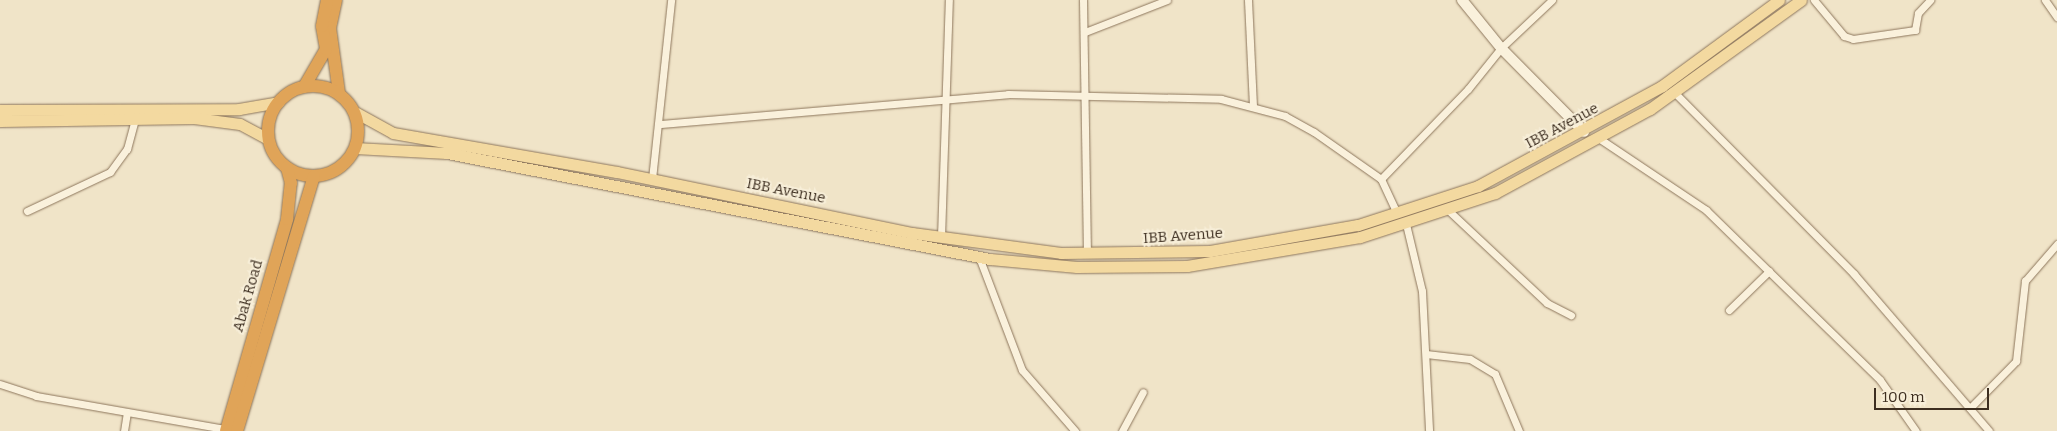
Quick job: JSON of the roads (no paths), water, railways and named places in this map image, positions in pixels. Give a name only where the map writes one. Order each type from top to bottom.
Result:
[{"type":"highway","points":[[327,0],[326,27],[326,49],[304,87],[278,102],[269,120],[268,139],[287,168],[314,176],[344,163],[355,148],[354,112],[339,93],[326,27],[336,0]]},
{"type":"highway","points":[[304,87],[339,93]]},
{"type":"highway","name":"Abak Road","points":[[230,430],[287,219],[291,183],[287,168]]},
{"type":"highway","name":"Abak Road","points":[[230,430],[314,176]]},
{"type":"main road","name":"IBB Avenue","points":[[354,112],[393,133],[652,179],[941,238],[1087,254],[1163,254],[1262,244],[1397,214],[1478,186],[1584,132],[1662,86],[1779,0]]},
{"type":"main road","points":[[355,148],[447,153],[979,257],[1070,266],[1187,266],[1309,247],[1406,224],[1495,193],[1600,139],[1675,93],[1801,0]]},
{"type":"main road","points":[[0,110],[158,112],[254,109],[278,102]]},
{"type":"main road","points":[[0,121],[136,119],[158,112],[230,122],[268,139]]},
{"type":"street","points":[[652,179],[661,124],[671,0]]},
{"type":"street","points":[[941,238],[948,99],[950,0]]},
{"type":"street","points":[[1083,0],[1088,95],[1087,254]]},
{"type":"street","points":[[1085,32],[1167,0]]},
{"type":"street","points":[[1248,0],[1253,105]]},
{"type":"street","points":[[1462,0],[1500,48],[1584,132]]},
{"type":"street","points":[[1381,179],[1468,90],[1500,48],[1552,0]]},
{"type":"street","points":[[1814,0],[1844,36],[1853,39],[1914,30],[1918,13],[1930,0]]},
{"type":"street","points":[[2045,0],[2057,17]]},
{"type":"street","points":[[1675,93],[1854,274],[1989,431]]},
{"type":"street","points":[[661,124],[948,99],[1170,94],[1253,105],[1314,132],[1381,179],[1397,214]]},
{"type":"street","points":[[27,212],[110,172],[127,149],[136,119]]},
{"type":"street","points":[[1600,139],[1706,210],[1880,380],[1916,431]]},
{"type":"street","points":[[1448,210],[1547,303],[1571,315]]},
{"type":"street","points":[[1406,224],[1422,291],[1429,431]]},
{"type":"street","points":[[1970,408],[2016,361],[2025,281],[2057,244]]},
{"type":"street","points":[[979,257],[1022,370],[1075,431]]},
{"type":"street","points":[[1729,310],[1769,272]]},
{"type":"street","points":[[1426,354],[1470,359],[1495,374],[1519,431]]},
{"type":"street","points":[[0,384],[36,396],[230,430]]},
{"type":"street","points":[[1122,431],[1143,392]]},
{"type":"street","points":[[124,431],[127,413]]}]
